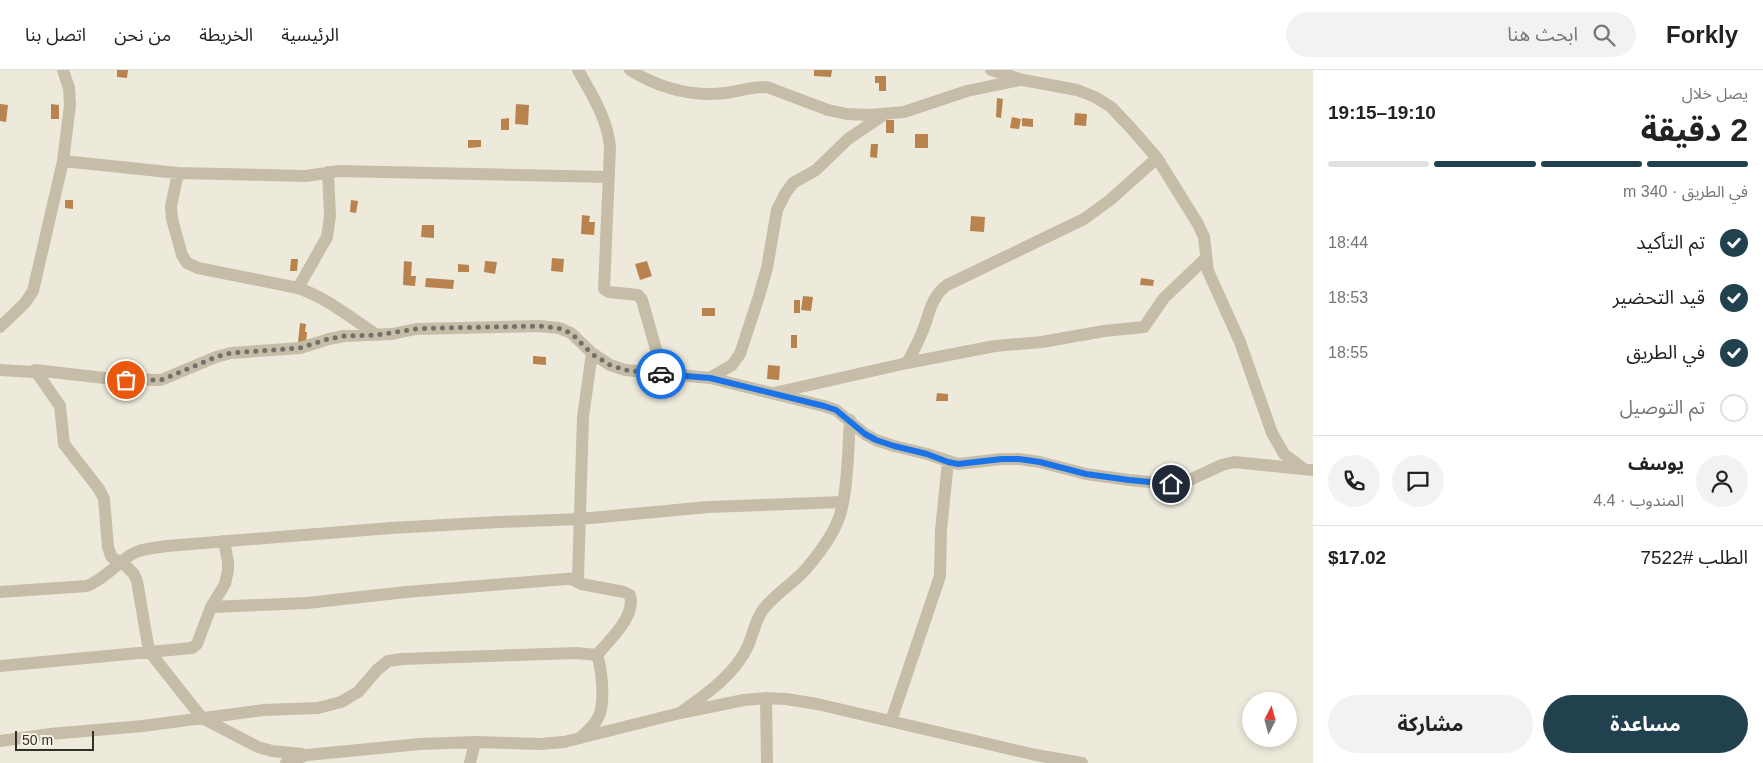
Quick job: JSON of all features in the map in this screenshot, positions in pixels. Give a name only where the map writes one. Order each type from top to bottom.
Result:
[{"type":"street","points":[[0,327],[25,303],[33,291],[63,161],[70,105],[69,88],[63,70]]},
{"type":"street","points":[[578,70],[601,112],[609,134],[604,289],[609,292],[638,295],[642,300],[663,374]]},
{"type":"street","points":[[630,70],[647,80],[669,89],[687,93],[725,93],[767,87],[838,113],[870,115],[904,112],[967,91],[1023,80]]},
{"type":"street","points":[[990,70],[1023,80],[1076,90],[1095,97],[1111,107],[1157,158],[1204,237],[1208,271],[1240,342],[1272,433],[1284,454],[1309,470]]},
{"type":"street","points":[[710,378],[732,365],[740,354],[760,296],[777,210],[784,194],[793,183],[816,170],[848,139],[885,114]]},
{"type":"street","points":[[907,363],[922,332],[938,291],[964,276],[1084,219],[1110,200],[1157,158]]},
{"type":"street","points":[[63,161],[178,172],[306,176],[328,172],[609,177]]},
{"type":"street","points":[[178,172],[171,206],[172,219],[182,255],[187,263],[198,268],[298,288],[324,299],[377,335]]},
{"type":"street","points":[[298,288],[327,237],[330,216],[328,172]]},
{"type":"street","points":[[772,393],[907,363],[995,346],[1042,342],[1104,331],[1144,327],[1164,298],[1206,258]]},
{"type":"street","points":[[0,370],[35,371],[113,379],[161,380],[216,357],[231,353],[300,348],[344,336],[377,335],[416,329],[539,326],[558,328],[571,333],[592,354],[610,365],[625,370],[710,378],[830,408],[836,410],[865,434],[876,440],[958,464],[1019,459],[1040,462],[1086,474],[1171,484],[1186,482],[1222,465],[1234,462],[1309,470]]},
{"type":"street","points":[[578,740],[592,726],[601,709],[601,672],[598,655],[624,620],[632,602],[630,596],[624,592],[581,584],[575,581],[578,578],[583,417],[592,354]]},
{"type":"street","points":[[0,361],[35,371],[60,406],[64,444],[99,489],[104,500],[110,556],[122,562],[138,581],[149,651],[202,718],[258,747],[272,752],[315,757]]},
{"type":"street","points":[[680,713],[722,681],[748,646],[757,619],[767,605],[773,597],[804,571],[836,526],[842,502],[850,420]]},
{"type":"street","points":[[891,720],[940,576],[941,530],[948,462]]},
{"type":"street","points":[[0,592],[87,586],[96,583],[132,554],[142,550],[224,541],[391,528],[580,520],[708,507],[842,502]]},
{"type":"street","points":[[0,666],[192,648],[197,644],[211,607],[224,584],[228,571],[224,541]]},
{"type":"street","points":[[211,607],[307,603],[406,592],[578,578]]},
{"type":"street","points":[[0,741],[50,734],[133,727],[264,710],[318,708],[341,702],[358,692],[377,670],[388,661],[402,658],[576,653],[598,655]]},
{"type":"street","points":[[766,698],[767,763]]},
{"type":"street","points":[[286,763],[315,757],[420,744],[475,742],[540,744],[578,740],[680,713],[744,700],[766,698],[817,704],[1036,755],[1082,763]]},
{"type":"street","points":[[470,763],[475,742]]},
{"type":"building","points":[[117,70],[128,70],[127,78],[117,77]]},
{"type":"building","points":[[814,70],[832,70],[831,77],[814,76]]},
{"type":"building","points":[[875,76],[886,76],[886,91],[879,91],[879,83],[875,83]]},
{"type":"building","points":[[997,98],[1003,99],[1001,118],[996,117]]},
{"type":"building","points":[[0,104],[8,105],[6,122],[0,121]]},
{"type":"building","points":[[51,104],[59,105],[59,119],[51,119]]},
{"type":"building","points":[[516,104],[529,105],[528,125],[515,124]]},
{"type":"building","points":[[1075,113],[1087,114],[1086,126],[1074,125]]},
{"type":"building","points":[[1012,117],[1021,119],[1019,129],[1010,128]]},
{"type":"building","points":[[509,118],[509,130],[501,130],[501,119]]},
{"type":"building","points":[[1022,118],[1033,119],[1033,127],[1022,126]]},
{"type":"building","points":[[886,120],[894,120],[894,133],[886,133]]},
{"type":"building","points":[[915,134],[928,134],[928,148],[915,148]]},
{"type":"building","points":[[468,140],[481,140],[481,147],[468,148]]},
{"type":"building","points":[[871,144],[878,144],[877,158],[870,157]]},
{"type":"building","points":[[65,200],[73,200],[73,209],[65,208]]},
{"type":"building","points":[[351,200],[358,201],[356,213],[350,212]]},
{"type":"building","points":[[582,215],[590,216],[589,222],[595,222],[594,235],[581,234]]},
{"type":"building","points":[[971,216],[985,217],[984,232],[970,231]]},
{"type":"building","points":[[422,225],[434,225],[434,238],[421,237]]},
{"type":"building","points":[[552,258],[564,259],[563,272],[551,271]]},
{"type":"building","points":[[291,259],[298,259],[297,271],[290,271]]},
{"type":"building","points":[[404,261],[412,262],[411,276],[416,276],[415,286],[403,285]]},
{"type":"building","points":[[485,261],[497,262],[495,274],[484,272]]},
{"type":"building","points":[[647,261],[652,276],[640,280],[635,264]]},
{"type":"building","points":[[458,264],[469,265],[469,272],[458,272]]},
{"type":"building","points":[[426,278],[454,280],[453,289],[425,287]]},
{"type":"building","points":[[1141,278],[1154,280],[1153,286],[1140,285]]},
{"type":"building","points":[[803,296],[813,297],[811,311],[801,310]]},
{"type":"building","points":[[794,300],[800,300],[800,313],[794,313]]},
{"type":"building","points":[[702,308],[715,308],[715,316],[702,316]]},
{"type":"building","points":[[300,323],[306,324],[306,343],[298,342]]},
{"type":"building","points":[[791,335],[797,335],[797,348],[791,348]]},
{"type":"building","points":[[533,356],[546,357],[546,365],[533,364]]},
{"type":"building","points":[[768,365],[780,366],[779,380],[767,379]]},
{"type":"building","points":[[937,393],[948,394],[948,401],[936,401]]},
{"type":"way so far","points":[[126,380],[161,380],[175,376],[216,357],[231,353],[300,348],[344,336],[392,334],[416,329],[539,326],[558,328],[571,333],[592,354],[610,365],[625,370],[661,374]]},
{"type":"route","points":[[661,374],[710,378],[824,406],[836,410],[865,434],[876,440],[927,454],[948,462],[958,464],[1019,459],[1040,462],[1086,474],[1171,484]]}]
